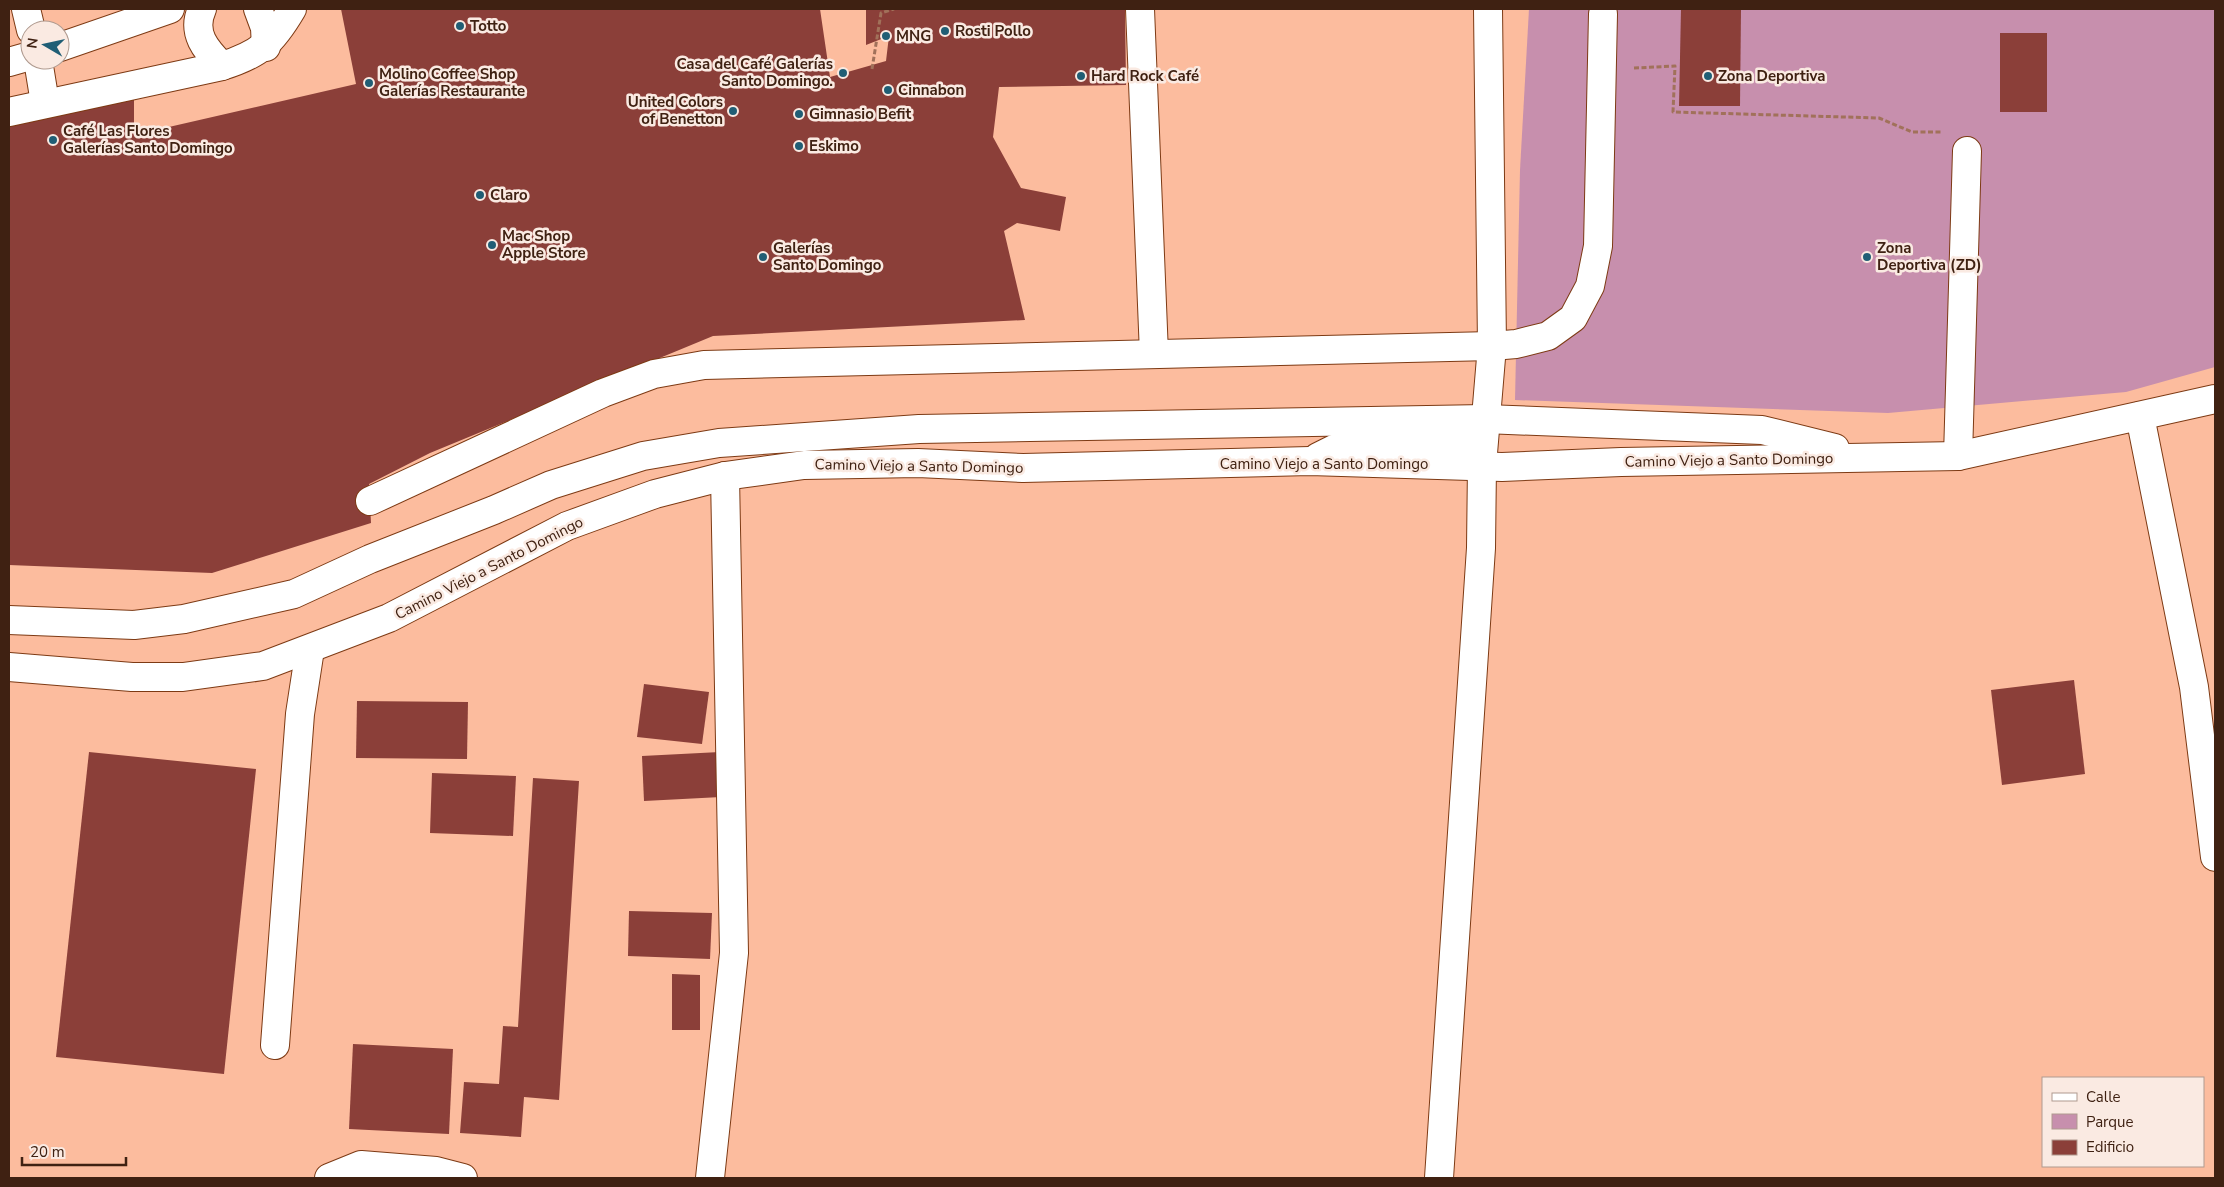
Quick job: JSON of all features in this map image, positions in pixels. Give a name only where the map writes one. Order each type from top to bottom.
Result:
[{"type":"street","points":[[70,44],[170,9]]},
{"type":"street","points":[[202,9],[198,27],[201,40],[208,52],[222,66]]},
{"type":"street","points":[[258,9],[265,28],[266,47]]},
{"type":"street","points":[[9,112],[222,66],[246,58],[266,47],[292,9]]},
{"type":"street","points":[[1140,9],[1154,354]]},
{"type":"street","points":[[1439,1178],[1481,548],[1482,465],[1492,346],[1488,9]]},
{"type":"street","points":[[370,501],[603,393],[654,374],[696,366],[1492,346],[1516,344],[1548,336],[1573,318],[1590,286],[1598,246],[1603,14]]},
{"type":"street","points":[[40,70],[45,103]]},
{"type":"street","points":[[1958,456],[1967,151]]},
{"type":"street","name":"Camino Viejo a Santo Domingo","points":[[9,667],[132,676],[183,677],[263,666],[389,618],[567,526],[655,494],[725,476],[804,465],[918,464],[1024,468],[1310,461],[1502,467],[1622,462],[1958,456],[2215,399]]},
{"type":"street","points":[[2140,416],[2194,687],[2215,857]]},
{"type":"street","points":[[1310,461],[1334,448],[1360,441],[1410,442],[1466,439],[1477,430],[1485,419]]},
{"type":"street","name":"Camino Viejo a Santo Domingo","points":[[9,620],[134,625],[184,619],[294,594],[370,559],[494,510],[551,485],[643,456],[719,443],[919,429],[1485,419],[1762,430],[1871,457]]},
{"type":"street","points":[[710,1178],[734,953],[725,476]]},
{"type":"street","points":[[275,1045],[300,714],[310,649]]},
{"type":"street","points":[[329,1178],[361,1165],[436,1171],[463,1178]]},
{"type":"path","points":[[872,69],[881,13],[894,9]]},
{"type":"path","points":[[1630,68],[1676,66],[1673,112],[1879,118],[1912,132],[1956,132],[1967,151]]},
{"type":"green space","name":"Zona Deportiva (ZD)","points":[[1529,9],[2215,9],[2215,367],[2126,392],[1888,413],[1515,400],[1520,170]]},
{"type":"building","points":[[341,9],[820,9],[830,77],[886,61],[889,36],[866,45],[866,9],[1125,9],[1126,85],[999,87],[993,137],[1021,188],[1066,197],[1060,231],[1017,223],[1004,231],[1025,320],[713,336],[430,453],[369,484],[371,523],[212,573],[9,565],[9,123],[134,99],[134,135],[356,84]]},
{"type":"building","points":[[1681,9],[1741,9],[1740,106],[1679,106]]},
{"type":"building","points":[[2000,33],[2047,33],[2047,112],[2000,112]]},
{"type":"building","points":[[2074,680],[2085,774],[2002,785],[1991,690]]},
{"type":"building","points":[[644,684],[709,692],[702,744],[637,737]]},
{"type":"building","points":[[357,701],[468,702],[467,759],[356,758]]},
{"type":"building","points":[[89,752],[256,769],[224,1074],[56,1057]]},
{"type":"building","points":[[720,752],[721,797],[644,801],[642,756]]},
{"type":"building","points":[[432,773],[516,776],[513,836],[430,833]]},
{"type":"building","points":[[533,778],[579,781],[559,1100],[524,1097],[521,1137],[460,1133],[464,1082],[499,1084],[503,1026],[518,1027]]},
{"type":"building","points":[[629,911],[712,913],[710,959],[628,956]]},
{"type":"building","points":[[672,974],[700,975],[700,1030],[672,1030]]},
{"type":"building","points":[[353,1044],[453,1049],[449,1134],[349,1129]]},
{"type":"place","name":"Totto","points":[[460,26]]},
{"type":"place","name":"Rosti Pollo","points":[[945,31]]},
{"type":"place","name":"MNG","points":[[886,36]]},
{"type":"place","name":"Casa del Café Galerías Santo Domingo.","points":[[843,73]]},
{"type":"place","name":"Hard Rock Café","points":[[1081,76]]},
{"type":"place","name":"Zona Deportiva","points":[[1708,76]]},
{"type":"place","name":"Molino Coffee Shop Galerías Restaurante","points":[[369,83]]},
{"type":"place","name":"Cinnabon","points":[[888,90]]},
{"type":"place","name":"United Colors of Benetton","points":[[733,111]]},
{"type":"place","name":"Gimnasio Befit","points":[[799,114]]},
{"type":"place","name":"Café Las Flores Galerías Santo Domingo","points":[[53,140]]},
{"type":"place","name":"Eskimo","points":[[799,146]]},
{"type":"place","name":"Claro","points":[[480,195]]},
{"type":"place","name":"Mac Shop Apple Store","points":[[492,245]]},
{"type":"place","name":"Galerías Santo Domingo","points":[[763,257]]},
{"type":"place","name":"Zona Deportiva (ZD)","points":[[1867,257]]}]
